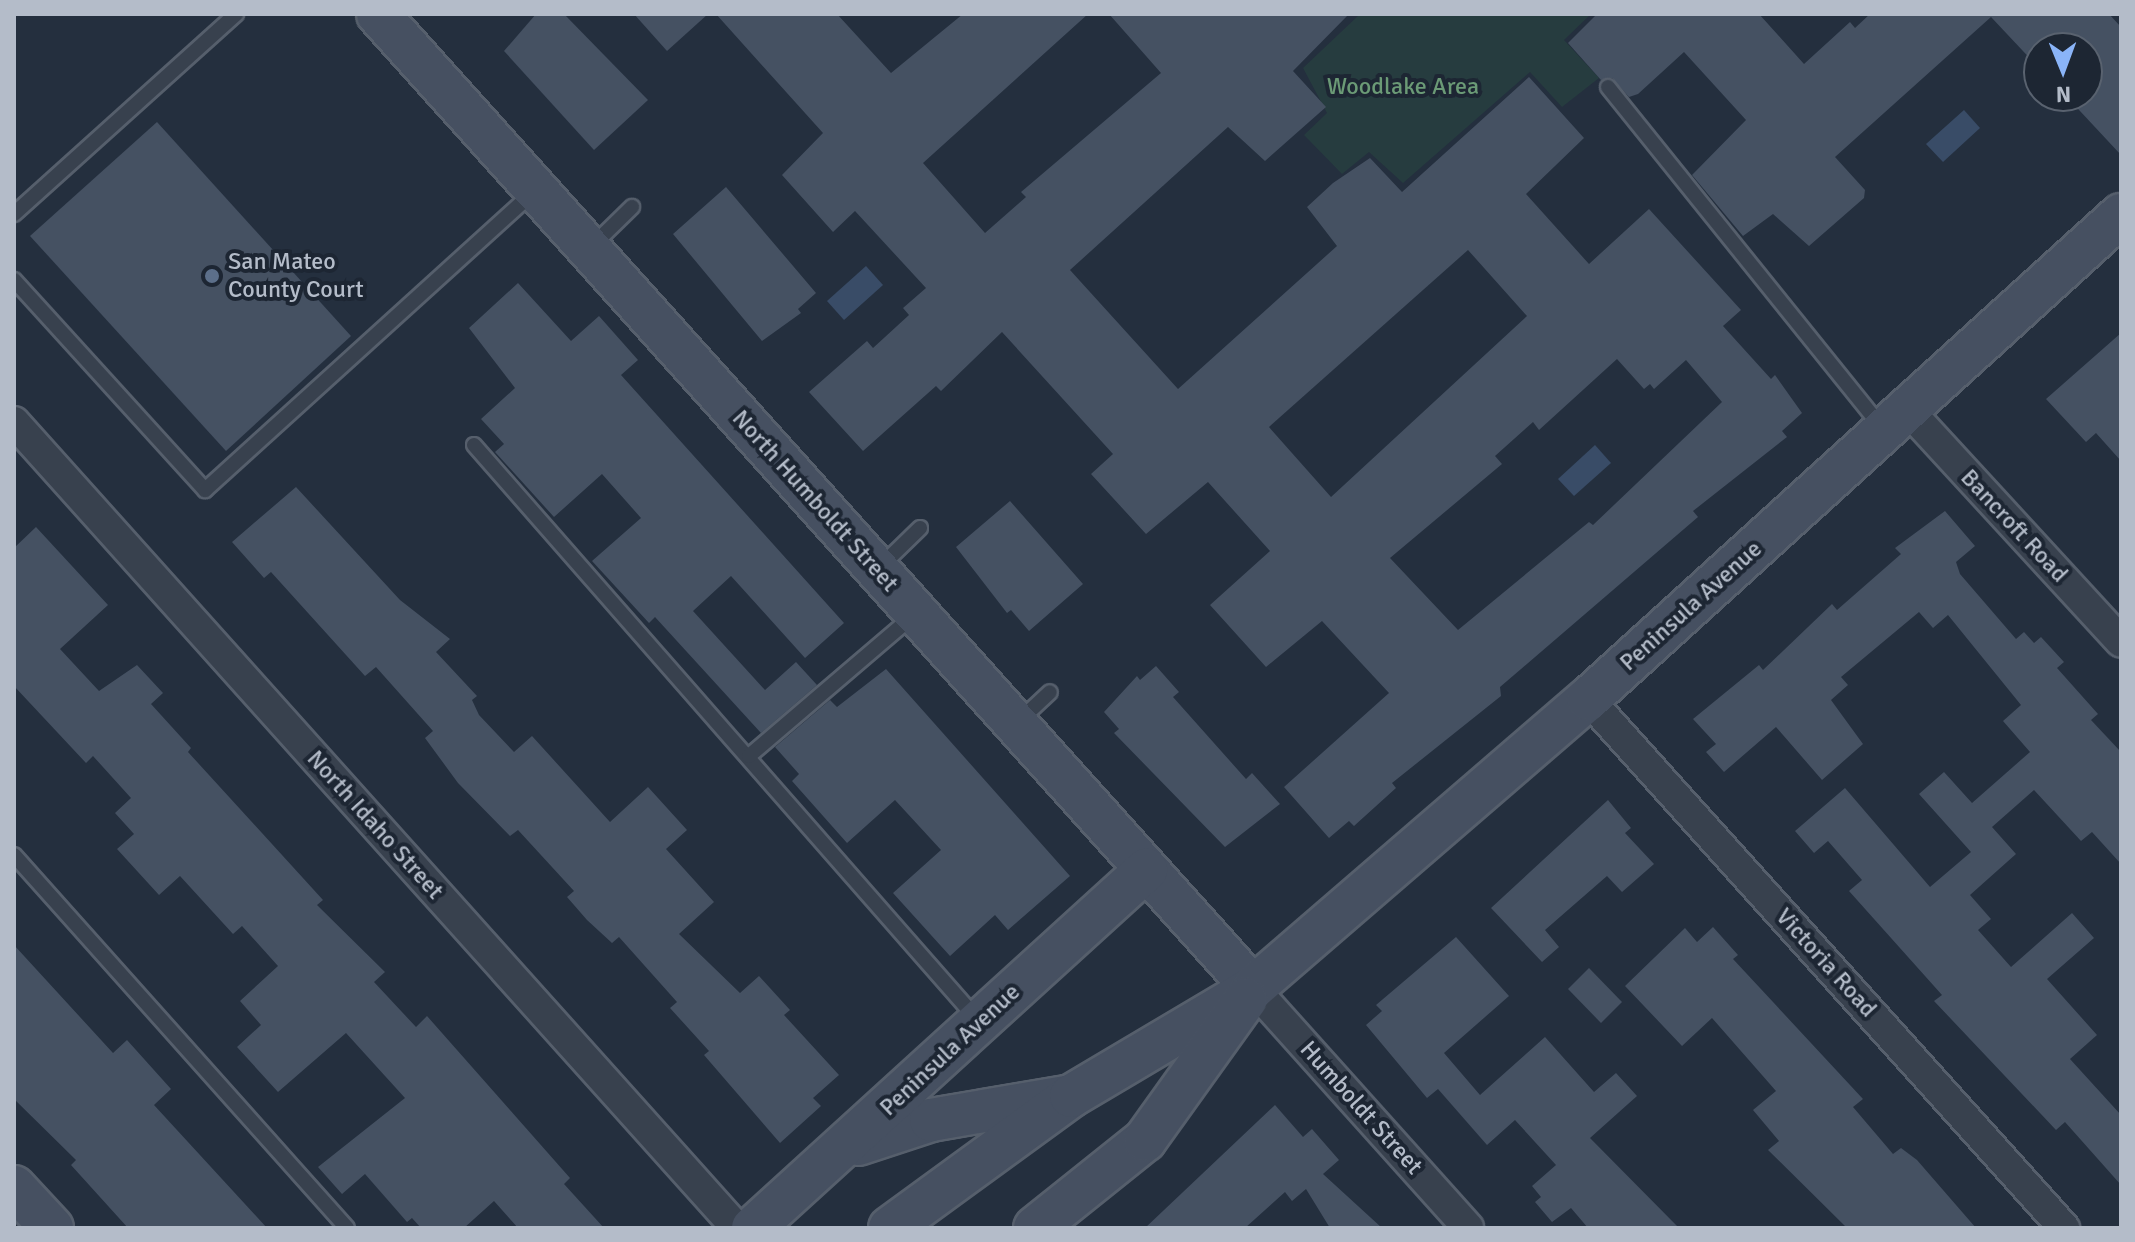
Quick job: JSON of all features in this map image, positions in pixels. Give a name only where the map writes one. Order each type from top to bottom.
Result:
[{"type":"street","name":"North Humboldt Street","points":[[378,14],[1253,988]]},
{"type":"street","name":"Peninsula Avenue","points":[[890,1228],[1071,1096],[1253,988],[1588,699],[2121,215]]},
{"type":"street","name":"Bancroft Road","points":[[1896,420],[2121,642]]},
{"type":"street","name":"North Idaho Street","points":[[18,435],[737,1228]]},
{"type":"street","name":"Victoria Road","points":[[1588,699],[2064,1228]]},
{"type":"street","name":"Peninsula Avenue","points":[[753,1228],[845,1148],[1146,870]]},
{"type":"street","name":"Peninsula Avenue","points":[[1035,1228],[1145,1140],[1179,1101],[1253,988]]},
{"type":"street","name":"Humboldt Street","points":[[1253,988],[1468,1228]]},
{"type":"street","points":[[845,1148],[931,1120],[1071,1096]]},
{"type":"street","points":[[14,1187],[52,1228]]},
{"type":"lane","points":[[14,214],[236,14]]},
{"type":"lane","points":[[1608,87],[1896,420]]},
{"type":"lane","points":[[14,280],[205,490],[536,190]]},
{"type":"lane","points":[[589,249],[632,207]]},
{"type":"lane","points":[[474,445],[979,1022]]},
{"type":"lane","points":[[877,570],[920,528]]},
{"type":"lane","points":[[749,756],[916,613]]},
{"type":"lane","points":[[1015,724],[1050,692]]},
{"type":"lane","points":[[14,855],[347,1228]]},
{"type":"green space","name":"Woodlake Area","points":[[1360,14],[1591,14],[1564,40],[1599,78],[1562,107],[1530,72],[1403,183],[1369,152],[1342,174],[1304,135],[1327,113],[1303,68]]},
{"type":"water","points":[[1964,110],[1980,128],[1943,162],[1926,144]]},
{"type":"water","points":[[866,266],[883,285],[844,320],[827,301]]},
{"type":"water","points":[[1595,445],[1611,463],[1574,496],[1558,479]]},
{"type":"building","points":[[536,14],[564,14],[648,100],[594,150],[504,51]]},
{"type":"building","points":[[634,14],[708,14],[667,51]]},
{"type":"building","points":[[716,14],[837,14],[891,73],[963,14],[1088,14],[923,163],[985,233],[1026,197],[1021,192],[1161,73],[1109,14],[1349,14],[1293,71],[1326,107],[1265,161],[1228,127],[1070,270],[1178,389],[1337,246],[1307,207],[1333,183],[1370,158],[1402,192],[1529,77],[1584,138],[1526,194],[1589,264],[1649,209],[1741,310],[1723,326],[1771,379],[1775,375],[1802,413],[1782,431],[1787,437],[1693,511],[1698,517],[1500,687],[1501,696],[1392,783],[1396,788],[1354,826],[1349,821],[1329,838],[1284,787],[1389,693],[1322,621],[1266,667],[1210,605],[1270,551],[1208,482],[1146,534],[1091,474],[1113,454],[1002,332],[941,391],[936,386],[863,451],[809,392],[867,341],[873,348],[909,315],[903,308],[926,288],[855,211],[833,232],[782,175],[823,133]],"holes":[[[1468,250],[1527,316],[1331,497],[1269,427]],[[1617,359],[1644,389],[1650,384],[1654,389],[1686,360],[1722,402],[1593,525],[1589,522],[1458,630],[1390,558],[1502,464],[1495,456],[1533,422],[1539,430]]]},
{"type":"building","points":[[1597,14],[1759,14],[1804,64],[1850,22],[1855,28],[1870,14],[2109,14],[2121,27],[2121,155],[2081,112],[2103,112],[2103,32],[2023,32],[2023,51],[1991,17],[1835,157],[1865,190],[1864,198],[1809,246],[1773,214],[1743,236],[1692,175],[1746,120],[1684,52],[1638,94],[1629,97],[1612,78],[1601,80],[1568,43]]},
{"type":"building","points":[[157,122],[351,336],[226,451],[30,236]]},
{"type":"building","points":[[726,187],[816,293],[798,309],[801,313],[762,341],[673,234]]},
{"type":"building","points":[[518,283],[571,341],[599,316],[638,360],[621,375],[844,623],[805,658],[731,576],[693,611],[765,690],[796,662],[817,685],[761,733],[655,617],[649,623],[592,561],[641,518],[602,474],[554,517],[495,452],[504,444],[481,419],[515,388],[469,328]]},
{"type":"building","points":[[2121,333],[2121,461],[2096,433],[2086,442],[2046,399]]},
{"type":"building","points":[[296,487],[400,600],[450,639],[436,652],[477,696],[472,700],[479,715],[514,752],[532,736],[610,822],[648,787],[687,830],[666,849],[714,902],[679,934],[740,993],[759,976],[790,1010],[784,1015],[839,1075],[813,1098],[821,1106],[780,1143],[704,1055],[709,1051],[670,1008],[677,1002],[619,937],[612,943],[587,920],[567,897],[574,891],[518,830],[510,836],[458,783],[425,738],[433,731],[376,667],[365,676],[271,572],[264,578],[232,542]]},
{"type":"building","points":[[1010,501],[1083,584],[1029,631],[1011,610],[1007,613],[956,547]]},
{"type":"building","points":[[1945,511],[1975,546],[1956,562],[1960,574],[2016,639],[2024,632],[2034,643],[2041,637],[2064,662],[2057,668],[2098,714],[2091,720],[2121,752],[2121,864],[2092,832],[2081,841],[2034,790],[1992,827],[2016,854],[1970,895],[1991,919],[1978,930],[2011,967],[2072,913],[2094,938],[2047,979],[2097,1035],[2070,1059],[2121,1115],[2121,1185],[2065,1122],[2056,1130],[1934,1001],[1942,995],[1849,891],[1862,880],[1828,841],[1814,853],[1795,831],[1845,788],[1930,887],[1971,852],[1919,794],[1944,772],[1972,803],[2030,752],[2003,721],[2021,705],[1948,615],[1933,628],[1919,612],[1841,677],[1848,685],[1831,700],[1863,744],[1822,780],[1776,727],[1724,772],[1706,752],[1716,744],[1693,719],[1759,665],[1763,670],[1832,604],[1837,610],[1901,554],[1895,548]]},
{"type":"building","points":[[36,527],[108,605],[60,649],[99,691],[137,665],[163,693],[151,704],[191,748],[188,752],[323,900],[317,905],[385,972],[374,982],[416,1027],[427,1016],[570,1178],[564,1184],[604,1228],[518,1228],[494,1201],[464,1228],[421,1228],[412,1218],[407,1222],[365,1174],[342,1194],[318,1167],[405,1098],[346,1033],[278,1092],[237,1047],[261,1025],[240,1001],[278,966],[242,926],[233,934],[180,876],[159,895],[117,849],[134,834],[115,813],[131,798],[93,756],[86,763],[14,686],[14,548]]},
{"type":"building","points":[[1156,666],[1179,692],[1173,697],[1246,779],[1252,773],[1280,804],[1225,847],[1114,733],[1119,729],[1104,712],[1137,676],[1140,680]]},
{"type":"building","points":[[886,669],[1070,876],[1008,930],[995,915],[950,956],[893,893],[941,850],[895,800],[847,843],[792,781],[799,774],[775,747],[830,700],[837,707]]},
{"type":"building","points":[[1608,800],[1631,828],[1625,833],[1654,864],[1622,892],[1607,876],[1545,930],[1559,947],[1542,962],[1491,908]]},
{"type":"building","points":[[1713,927],[1738,955],[1733,959],[1863,1099],[1853,1107],[1893,1154],[1901,1148],[1917,1160],[1976,1228],[1847,1228],[1768,1150],[1779,1141],[1753,1110],[1776,1091],[1712,1018],[1682,1046],[1625,986],[1685,928],[1697,942]]},
{"type":"building","points":[[1456,937],[1509,996],[1444,1053],[1480,1095],[1545,1037],[1594,1092],[1616,1073],[1637,1096],[1590,1138],[1679,1228],[1588,1228],[1571,1208],[1552,1222],[1535,1202],[1541,1197],[1532,1186],[1556,1165],[1515,1120],[1487,1145],[1438,1089],[1427,1098],[1366,1025],[1382,1011],[1376,1005]]},
{"type":"building","points":[[14,945],[113,1053],[127,1040],[171,1089],[154,1105],[267,1228],[128,1228],[71,1165],[76,1160],[14,1099]]},
{"type":"building","points":[[1589,968],[1622,1002],[1601,1023],[1568,989]]},
{"type":"building","points":[[1275,1105],[1303,1137],[1312,1129],[1339,1160],[1323,1174],[1382,1228],[1330,1228],[1306,1189],[1292,1201],[1285,1192],[1245,1228],[1145,1228]]},
{"type":"place","name":"San Mateo County Court","points":[[212,276]]}]
